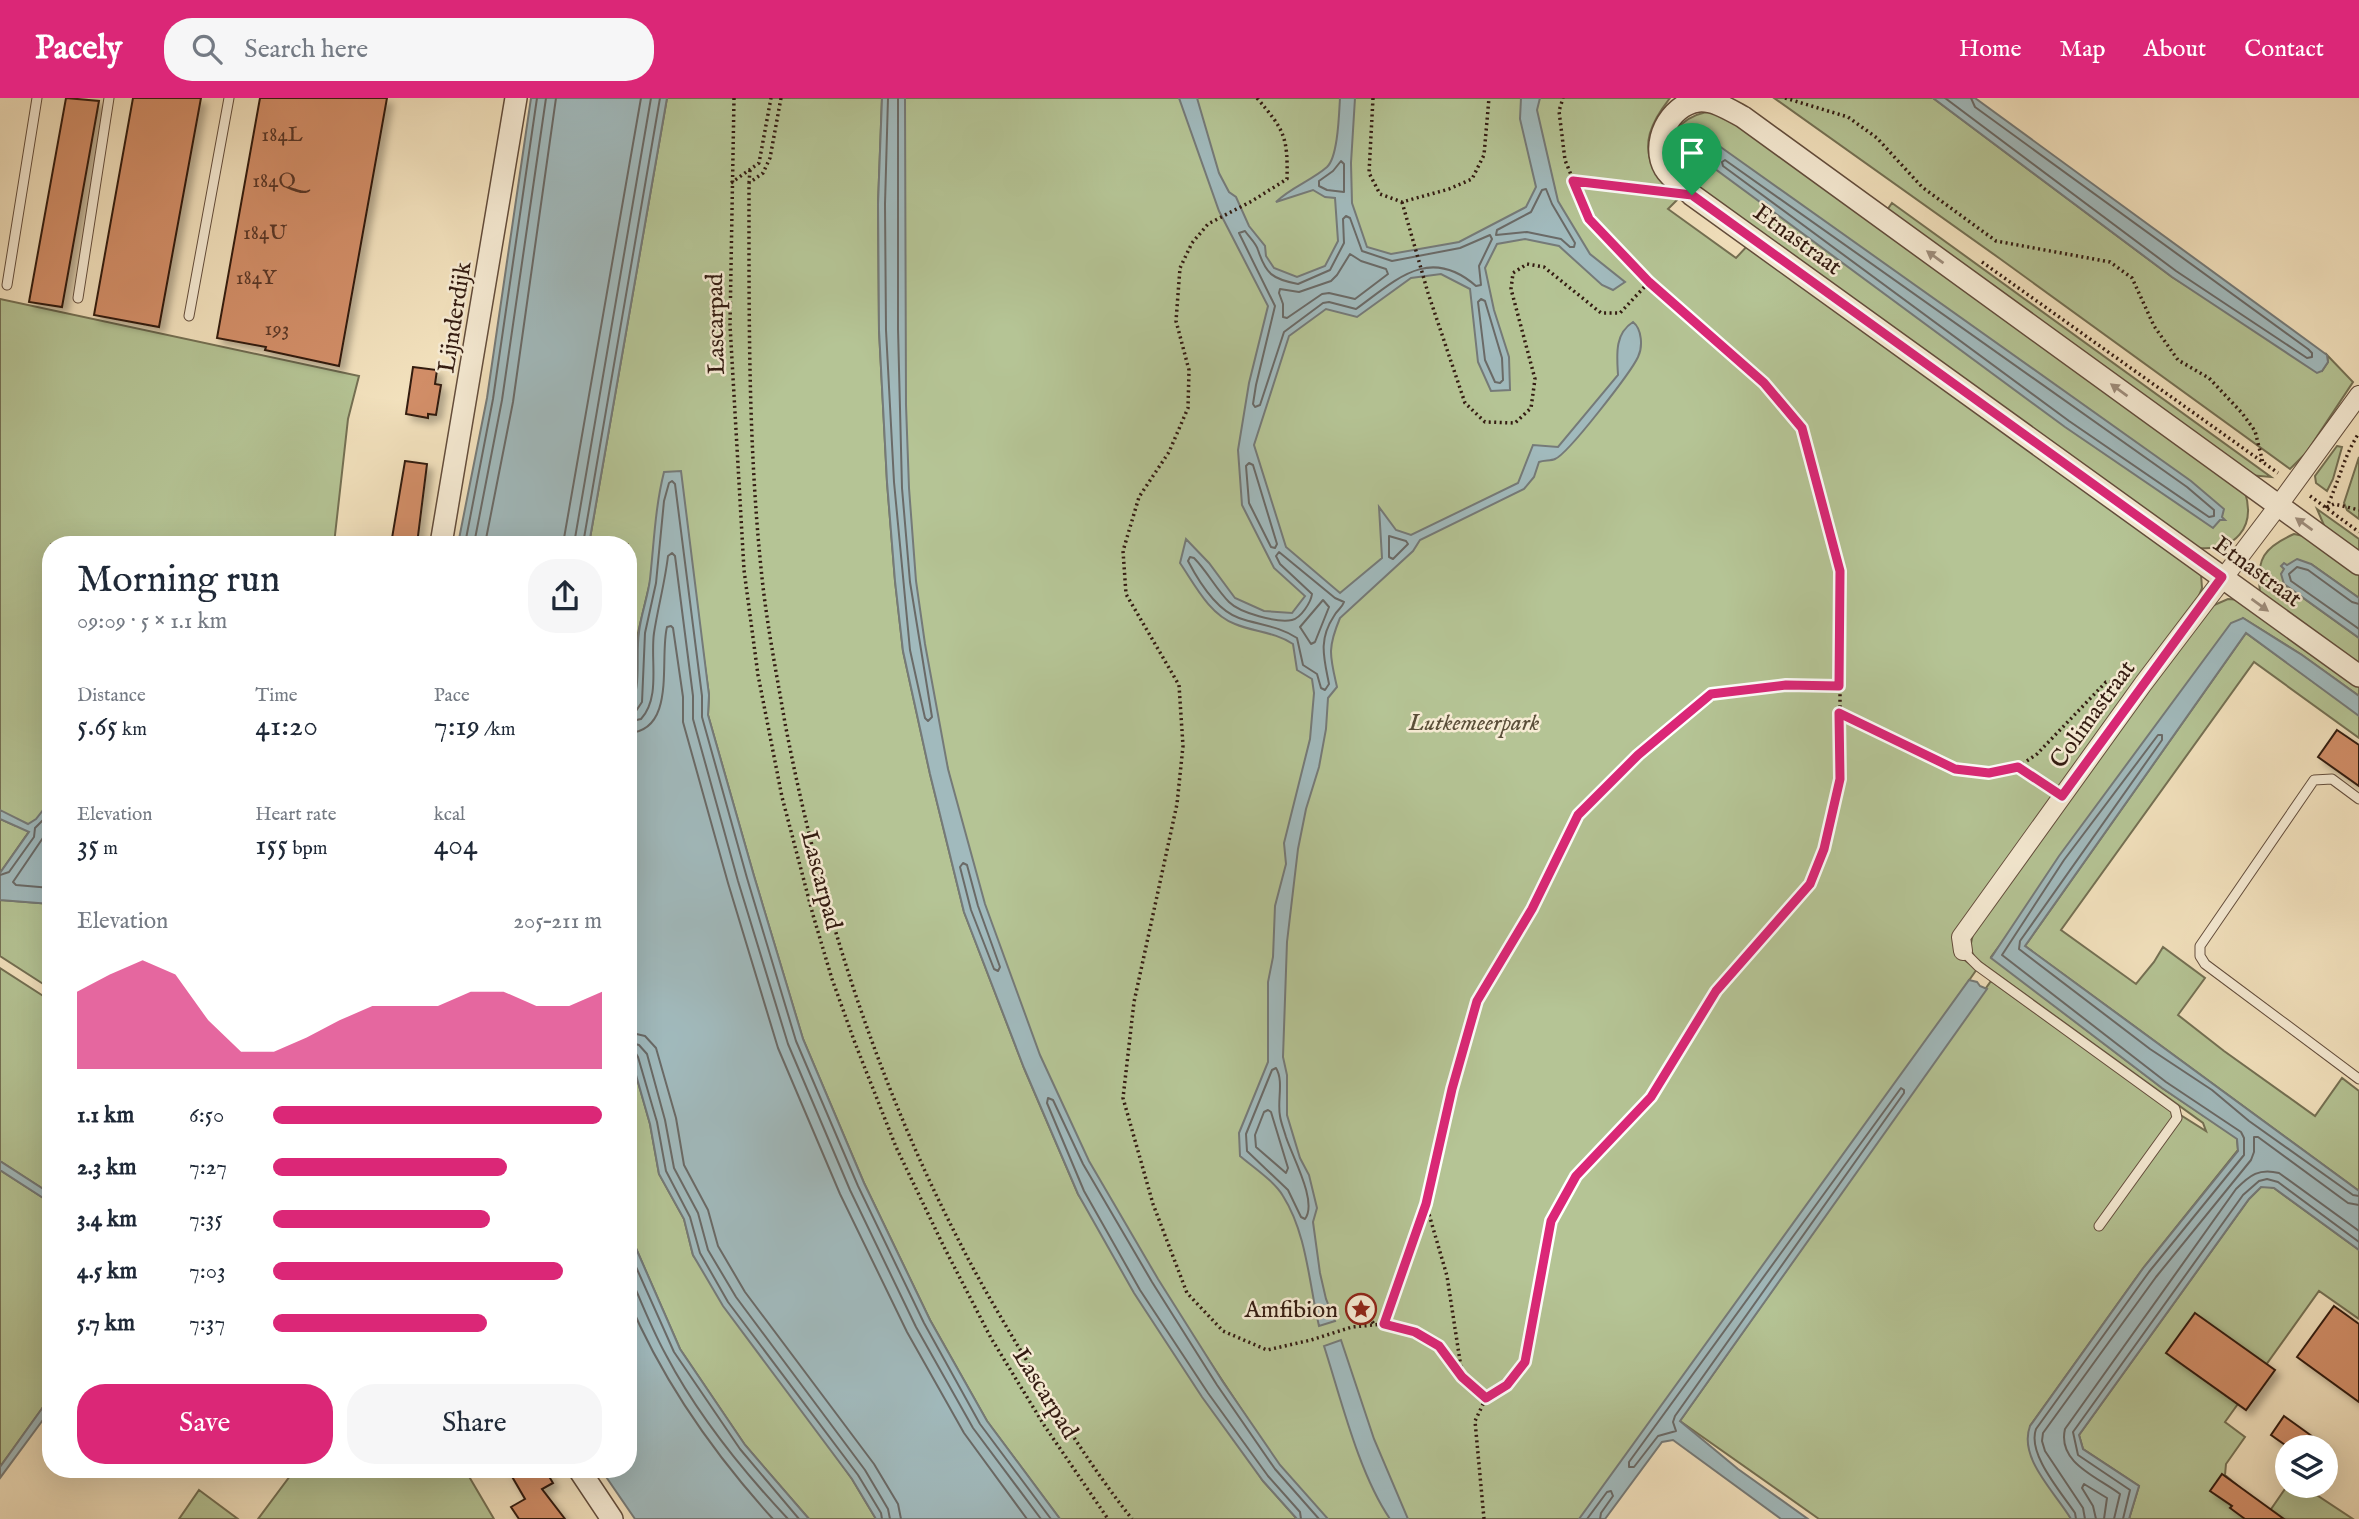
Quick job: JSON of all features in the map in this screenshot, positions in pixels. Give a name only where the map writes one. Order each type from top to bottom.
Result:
[{"type":"street","name":"Lijnderdijk","points":[[442,536],[516,98]]},
{"type":"street","name":"Etnastraat","points":[[2359,564],[1743,117],[1727,108],[1700,99],[1682,108],[1669,119],[1660,141],[1660,158],[1665,170],[1692,195],[2359,676]]},
{"type":"street","name":"Colimastraat","points":[[1963,951],[1961,937],[2143,684],[2359,395]]},
{"type":"street","points":[[585,1478],[612,1519]]},
{"type":"lane","points":[[7,285],[37,98]]},
{"type":"lane","points":[[78,298],[109,98]]},
{"type":"lane","points":[[189,316],[229,98]]},
{"type":"lane","points":[[2359,799],[2332,779],[2314,780],[2200,946],[2200,956],[2205,964],[2359,1079]]},
{"type":"lane","points":[[1963,951],[1978,966],[2175,1109],[2177,1118],[2099,1226]]},
{"type":"path","name":"Lascarpad","points":[[734,98],[730,324],[744,570],[758,676],[777,770],[813,915],[855,1044],[896,1147],[944,1247],[991,1338],[1044,1425],[1108,1519]]},
{"type":"path","points":[[732,183],[759,163],[771,98]]},
{"type":"path","points":[[749,183],[763,173],[770,158],[781,98]]},
{"type":"path","points":[[1257,98],[1278,122],[1288,147],[1287,179],[1208,224],[1192,243],[1180,268],[1176,321],[1189,370],[1188,408],[1169,452],[1139,497],[1123,551],[1126,594],[1179,685],[1183,746],[1177,804],[1134,1002],[1123,1098],[1153,1204],[1187,1293],[1223,1331],[1267,1350],[1352,1327],[1384,1324],[1415,1332],[1439,1346],[1462,1377],[1486,1398]]},
{"type":"path","points":[[1373,98],[1369,173],[1380,194],[1402,202],[1449,189],[1472,179],[1484,155],[1489,98]]},
{"type":"path","points":[[1484,1519],[1475,1421],[1486,1398],[1507,1385],[1525,1362],[1551,1221],[1576,1176],[1651,1097],[1716,991],[1810,884],[1824,849],[1840,779],[1840,571],[1802,428],[1764,383],[1649,282],[1589,219],[1565,160],[1559,111],[1563,98]]},
{"type":"path","points":[[1785,98],[1849,117],[1877,138],[1922,187],[1996,241],[2110,262],[2132,278],[2154,326],[2178,360],[2209,378],[2242,412],[2255,431],[2263,463]]},
{"type":"path","points":[[750,170],[749,324],[753,465],[761,569],[776,672],[799,793],[829,911],[871,1038],[912,1140],[958,1240],[1007,1329],[1060,1415],[1132,1519]]},
{"type":"path","points":[[1573,181],[1692,195]]},
{"type":"path","points":[[1402,202],[1428,293],[1465,403],[1485,422],[1514,423],[1531,408],[1535,379],[1511,289],[1513,273],[1527,264],[1544,267],[1601,313],[1620,313],[1649,282]]},
{"type":"path","points":[[1974,256],[2359,532]]},
{"type":"path","points":[[2326,508],[2337,487],[2347,451],[2359,433]]},
{"type":"path","points":[[2326,508],[2334,504],[2359,510]]},
{"type":"path","points":[[1839,713],[1955,769],[1989,773],[2018,767],[2037,754],[2106,682],[2143,684]]},
{"type":"path","points":[[1384,1324],[1426,1204],[1452,1089],[1477,1001],[1532,909],[1578,815],[1638,755],[1711,694],[1786,685],[1839,686]]},
{"type":"path","points":[[2018,767],[2062,796]]},
{"type":"path","points":[[1426,1204],[1447,1276],[1462,1377]]},
{"type":"path","points":[[1363,1308],[1374,1324]]},
{"type":"green space","points":[[667,98],[882,98],[878,204],[879,330],[895,581],[903,651],[964,912],[1024,1068],[1078,1194],[1263,1481],[1297,1519],[1060,1519],[987,1421],[930,1320],[864,1183],[803,1039],[708,715],[709,695],[694,588],[650,582],[638,633],[637,656],[637,536],[590,536]]},
{"type":"green space","name":"Lutkemeerpark","points":[[896,98],[1670,98],[1653,124],[1648,143],[1648,153],[1656,173],[1679,198],[1668,209],[1736,258],[1749,244],[2201,574],[2202,588],[2196,603],[2205,609],[2228,599],[2241,600],[2359,682],[2359,696],[2302,655],[2243,618],[1991,957],[2162,1088],[2237,1138],[2238,1150],[2144,1267],[2030,1426],[2071,1519],[1819,1519],[1680,1421],[1991,981],[2160,1102],[2206,1131],[2203,1123],[1975,958],[1970,948],[1974,929],[1954,937],[1953,943],[1956,952],[1977,969],[1658,1424],[1584,1519],[1314,1519],[1071,1152],[982,921],[910,602]]},
{"type":"green space","points":[[1774,98],[1933,98],[2172,277],[2322,371],[2328,362],[2327,355],[2353,382],[2306,453],[2290,469]]},
{"type":"green space","points":[[1714,111],[1725,114],[2245,492],[2248,516],[2240,535],[2222,546],[2198,548],[1690,185],[1673,161],[1672,138],[1681,124],[1688,119]]},
{"type":"green space","points":[[1892,203],[2271,477],[2249,475],[1885,213]]},
{"type":"green space","points":[[0,299],[359,376],[348,419],[335,536],[42,536],[42,813],[0,873],[0,819],[16,826],[0,816]]},
{"type":"green space","points":[[2337,446],[2342,447],[2327,491],[2316,483],[2315,476]]},
{"type":"green space","points":[[2359,457],[2359,519],[2347,510],[2344,503]]},
{"type":"green space","points":[[2317,509],[2359,539],[2359,554],[2326,530]]},
{"type":"green space","points":[[2294,534],[2313,538],[2359,571],[2359,598],[2311,564],[2284,569],[2284,584],[2359,638],[2359,664],[2260,592],[2259,571],[2264,556],[2275,544]]},
{"type":"green space","points":[[2246,633],[2359,715],[2359,738],[2254,662],[2061,930],[2136,984],[2163,947],[2205,978],[2178,1015],[2315,1116],[2342,1078],[2359,1091],[2359,1191],[2025,946]]},
{"type":"green space","points":[[0,900],[42,903],[42,983],[0,956]]},
{"type":"green space","points":[[0,968],[42,995],[42,1188],[0,1161]]},
{"type":"green space","points":[[637,1078],[650,1124],[659,1174],[684,1219],[693,1255],[852,1479],[876,1519],[809,1519],[745,1445],[680,1349],[637,1251]]},
{"type":"green space","points":[[0,1170],[42,1197],[42,1409],[0,1467]]},
{"type":"green space","points":[[2261,1187],[2274,1188],[2359,1250],[2359,1319],[2319,1291],[2225,1422],[2245,1437],[2226,1464],[2225,1475],[2269,1512],[2279,1498],[2321,1498],[2353,1519],[2129,1519],[2139,1486],[2083,1449],[2079,1435],[2249,1199]]},
{"type":"green space","points":[[289,1478],[470,1478],[494,1519],[258,1519]]},
{"type":"green space","points":[[199,1490],[238,1519],[179,1519]]},
{"type":"water","points":[[531,98],[667,98],[590,536],[460,536],[487,398]]},
{"type":"water","points":[[882,98],[905,98],[906,405],[916,581],[948,769],[985,904],[1040,1055],[1089,1161],[1158,1279],[1223,1382],[1280,1465],[1328,1519],[1297,1519],[1263,1481],[1202,1397],[1134,1293],[1078,1194],[1024,1068],[964,912],[903,651],[895,581],[879,330],[878,204]]},
{"type":"water","points":[[1179,98],[1197,98],[1219,173],[1229,192],[1236,197],[1249,226],[1265,246],[1266,256],[1274,268],[1297,277],[1325,266],[1338,241],[1335,198],[1325,197],[1313,190],[1276,202],[1321,172],[1331,162],[1337,135],[1340,98],[1355,98],[1351,163],[1352,203],[1367,247],[1391,254],[1459,242],[1526,207],[1536,187],[1520,119],[1521,98],[1540,98],[1537,110],[1558,201],[1590,254],[1625,282],[1613,290],[1602,285],[1559,246],[1525,239],[1497,244],[1485,268],[1494,310],[1509,357],[1510,390],[1491,391],[1478,362],[1470,289],[1441,274],[1411,278],[1357,317],[1326,309],[1289,336],[1254,445],[1286,547],[1340,593],[1382,558],[1379,507],[1396,530],[1411,535],[1518,483],[1533,445],[1558,447],[1618,375],[1617,353],[1620,339],[1633,322],[1641,338],[1640,353],[1633,365],[1599,412],[1562,454],[1553,460],[1539,462],[1534,477],[1524,489],[1420,540],[1413,551],[1340,618],[1333,638],[1331,652],[1337,687],[1328,698],[1319,767],[1306,809],[1298,849],[1287,942],[1283,1057],[1287,1075],[1287,1115],[1300,1158],[1309,1175],[1317,1208],[1313,1222],[1320,1273],[1335,1321],[1319,1326],[1302,1243],[1291,1211],[1274,1185],[1240,1156],[1239,1133],[1268,1062],[1268,982],[1273,957],[1275,906],[1286,864],[1284,843],[1310,739],[1314,693],[1312,679],[1297,670],[1293,644],[1235,624],[1210,606],[1180,563],[1186,539],[1209,563],[1235,598],[1264,611],[1292,613],[1305,596],[1274,568],[1242,505],[1238,450],[1249,383],[1268,306],[1219,211]]},
{"type":"water","points":[[1933,98],[1975,98],[2327,355],[2328,362],[2322,371],[2317,373],[2172,277]]},
{"type":"water","points":[[1715,143],[2191,481],[2224,509],[2222,517],[2225,520],[2220,520],[2213,528],[2065,427],[1703,160],[1709,144]]},
{"type":"water","points":[[681,471],[709,695],[708,715],[803,1039],[864,1183],[930,1320],[987,1421],[1060,1519],[876,1519],[852,1479],[723,1306],[693,1255],[684,1219],[659,1174],[650,1124],[637,1078],[637,683],[639,632],[649,586],[664,472]]},
{"type":"water","points":[[2297,559],[2311,564],[2359,598],[2359,638],[2284,584],[2281,574],[2284,569],[2281,566]]},
{"type":"water","points":[[2243,618],[2302,655],[2359,696],[2359,716],[2246,633],[2025,946],[2359,1191],[2359,1250],[2274,1188],[2261,1187],[2249,1199],[2079,1435],[2083,1449],[2139,1486],[2129,1519],[2071,1519],[2033,1462],[2028,1438],[2030,1426],[2144,1267],[2238,1151],[2237,1139],[2162,1088],[1991,958],[2059,856],[2231,623]]},
{"type":"water","points":[[0,810],[28,824],[42,811],[42,903],[0,900],[0,873],[29,832],[0,819]]},
{"type":"water","points":[[1969,980],[1987,989],[1680,1421],[1738,1469],[1808,1519],[1781,1519],[1673,1440],[1662,1442],[1605,1519],[1579,1519]]},
{"type":"water","points":[[0,1161],[42,1188],[42,1197],[0,1170]]},
{"type":"water","points":[[637,1251],[680,1349],[745,1445],[809,1519],[635,1519],[607,1478],[637,1478]]},
{"type":"water","points":[[1341,1340],[1374,1439],[1408,1519],[1390,1519],[1360,1458],[1324,1346]]},
{"type":"water","points":[[42,1409],[42,1421],[0,1478],[0,1467]]},
{"type":"building","points":[[66,98],[99,101],[62,307],[29,302]]},
{"type":"building","points":[[133,98],[201,98],[159,327],[94,315]]},
{"type":"building","points":[[260,98],[387,98],[339,366],[265,350],[266,347],[217,338]]},
{"type":"building","points":[[413,367],[437,370],[435,384],[441,385],[436,415],[428,414],[428,418],[406,414]]},
{"type":"building","points":[[405,461],[427,464],[418,536],[392,536]]},
{"type":"building","points":[[2337,730],[2359,745],[2359,786],[2318,757]]},
{"type":"building","points":[[2334,1306],[2359,1324],[2359,1402],[2297,1357]]},
{"type":"building","points":[[2195,1313],[2275,1370],[2246,1410],[2166,1353]]},
{"type":"building","points":[[2284,1416],[2310,1435],[2275,1435],[2275,1438],[2271,1435]]},
{"type":"building","points":[[2222,1474],[2284,1519],[2245,1519],[2210,1491]]},
{"type":"building","points":[[513,1478],[550,1478],[553,1483],[542,1489],[565,1519],[519,1519],[511,1507],[525,1499]]},
{"type":"place","name":"Amfibion","points":[[1361,1309]]},
{"type":"route","points":[[1573,181],[1692,195],[2222,577],[2062,796],[2018,767],[1989,773],[1955,769],[1839,713],[1840,779],[1824,849],[1810,884],[1716,991],[1651,1097],[1576,1176],[1551,1221],[1525,1362],[1507,1385],[1486,1398],[1462,1377],[1439,1346],[1415,1332],[1384,1324],[1426,1204],[1452,1089],[1477,1001],[1532,909],[1578,815],[1638,755],[1711,694],[1786,685],[1839,686],[1840,571],[1802,428],[1764,383],[1649,282],[1589,219],[1573,181]]}]
